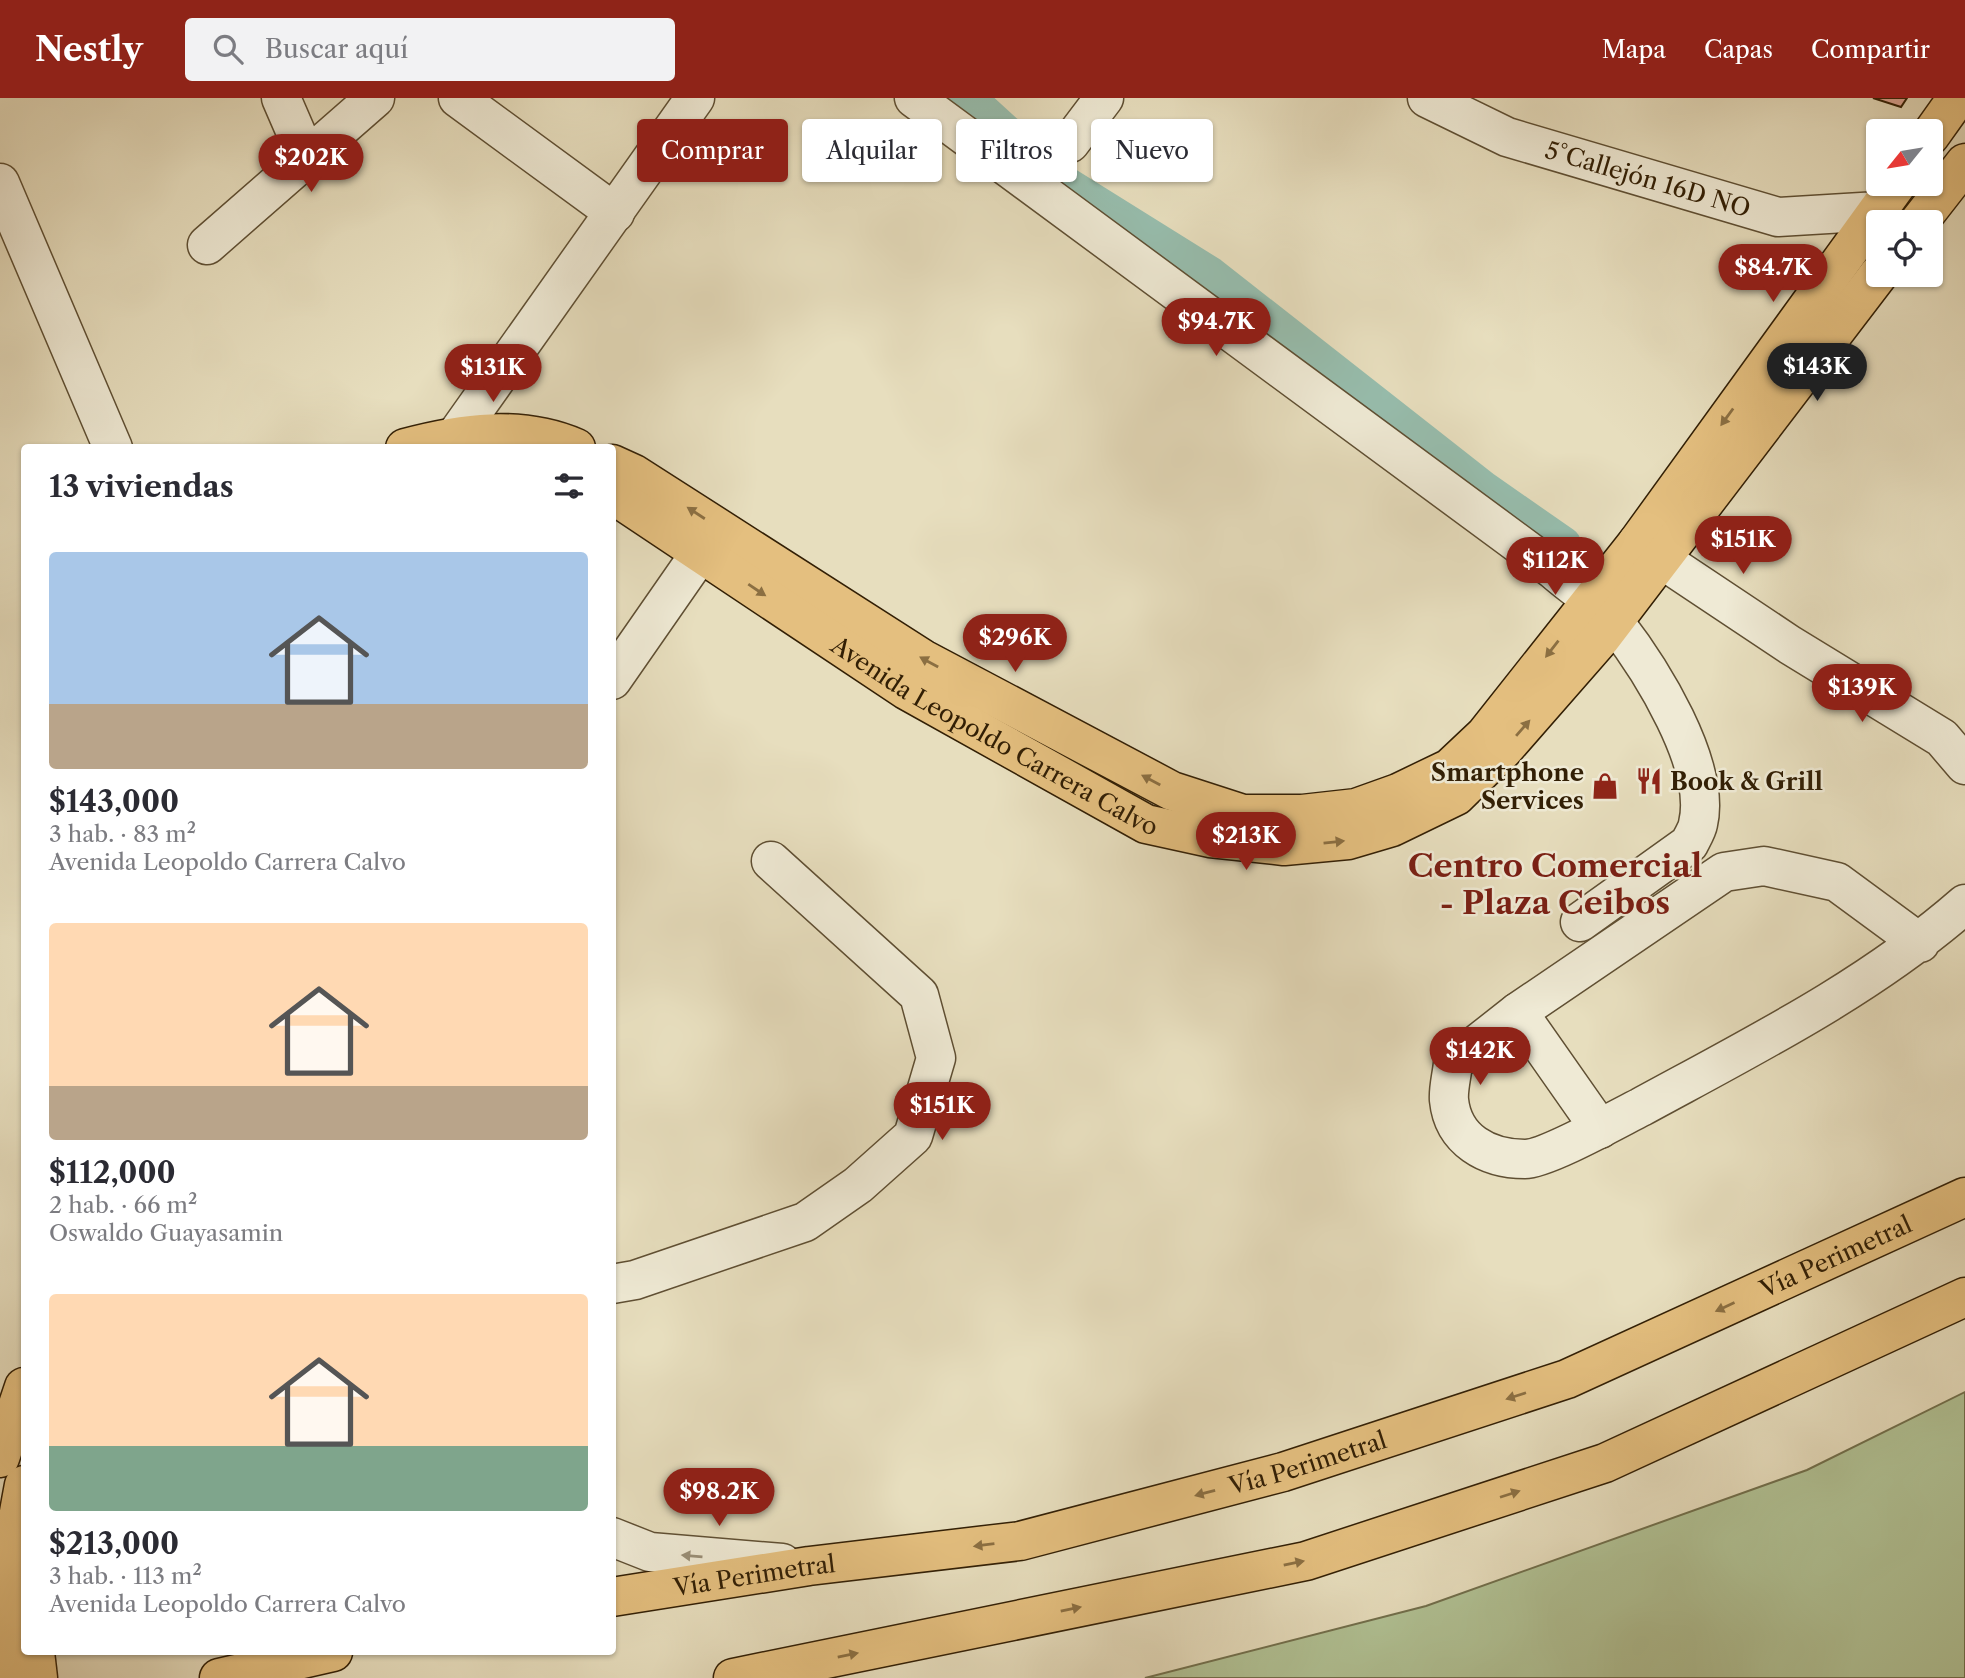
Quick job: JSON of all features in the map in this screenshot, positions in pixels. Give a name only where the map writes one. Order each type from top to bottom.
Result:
[{"type":"main road","points":[[1942,119],[1957,98]]},
{"type":"main road","points":[[1928,210],[1965,163]]},
{"type":"main road","name":"Avenida Leopoldo Carrera Calvo","points":[[1649,550],[1887,197]]},
{"type":"main road","name":"Avenida Leopoldo Carrera Calvo","points":[[616,497],[906,690],[1146,824],[1210,838],[1284,846],[1348,840],[1392,827],[1456,796],[1503,750],[1601,611],[1649,550],[1868,287]]},
{"type":"main road","points":[[421,444],[457,435],[528,433],[563,444]]},
{"type":"main road","name":"Avenida Leopoldo Carrera Calvo","points":[[616,466],[634,474],[923,659],[1172,791],[1244,814],[1303,814],[1356,808],[1398,793],[1450,768],[1485,735],[1601,611]]},
{"type":"main road","name":"Vía Perimetral","points":[[616,1596],[809,1566],[1020,1541],[1283,1472],[1567,1379],[1965,1197]]},
{"type":"main road","points":[[733,1678],[1306,1561],[1605,1462],[1965,1297]]},
{"type":"main road","points":[[0,1458],[21,1396]]},
{"type":"main road","points":[[1,1678],[1,1630],[8,1567],[21,1500]]},
{"type":"main road","points":[[35,1655],[38,1678]]},
{"type":"main road","points":[[219,1678],[320,1655]]},
{"type":"street","points":[[281,98],[307,158]]},
{"type":"street","points":[[207,245],[375,98]]},
{"type":"street","points":[[458,98],[615,213]]},
{"type":"street","points":[[457,435],[695,98]]},
{"type":"street","points":[[914,98],[1542,562],[1601,611],[1667,699],[1682,734],[1699,789],[1698,824],[1689,844],[1580,922]]},
{"type":"street","points":[[1077,134],[1104,98]]},
{"type":"street","name":"5°Callejón 16D NO","points":[[1427,98],[1507,136],[1778,217],[1887,197]]},
{"type":"street","points":[[0,183],[111,444]]},
{"type":"street","points":[[1649,550],[1790,645],[1942,738],[1965,765]]},
{"type":"street","points":[[616,674],[701,552]]},
{"type":"street","points":[[616,1283],[635,1280],[805,1222],[858,1185],[913,1136],[936,1058],[919,995],[771,861]]},
{"type":"street","points":[[1920,943],[1837,882],[1764,866],[1724,872],[1518,1012],[1453,1063],[1449,1101],[1464,1138],[1484,1153],[1527,1159],[1600,1129],[1824,1004],[1920,943],[1965,904]]},
{"type":"street","points":[[1518,1012],[1600,1129]]},
{"type":"street","points":[[616,1539],[650,1552],[809,1566]]},
{"type":"green space","points":[[1965,1392],[1965,1678],[1145,1678],[1426,1606],[1807,1470]]},
{"type":"building","points":[[1873,98],[1907,98],[1901,107]]},
{"type":"waterway","points":[[967,98],[1056,179],[1210,275],[1484,490],[1563,545]]},
{"type":"place","name":"Book & Grill","points":[[1649,781]]},
{"type":"place","name":"Smartphone Services","points":[[1605,786]]},
{"type":"district","name":"Centro Comercial - Plaza Ceibos","points":[[1555,884]]}]
